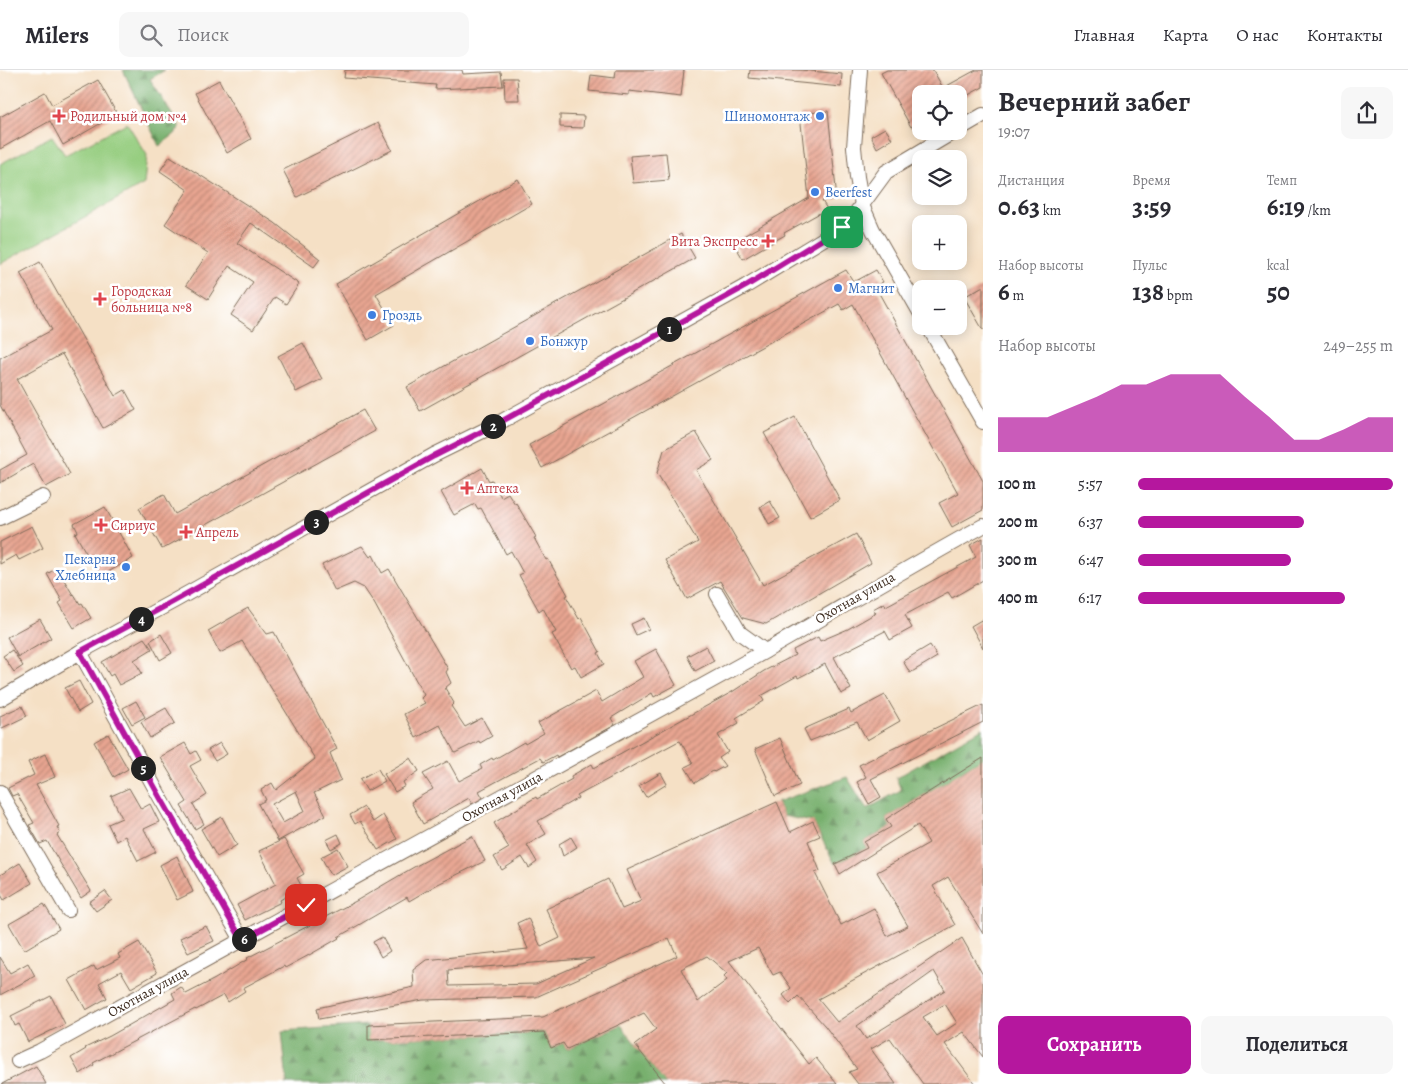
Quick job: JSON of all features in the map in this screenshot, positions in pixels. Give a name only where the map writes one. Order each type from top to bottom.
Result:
[{"type":"street","points":[[860,70],[854,148],[862,205],[873,230],[912,298]]},
{"type":"street","points":[[967,124],[983,115]]},
{"type":"street","points":[[0,700],[80,652],[746,286],[842,227],[862,205],[886,172],[939,140]]},
{"type":"street","points":[[933,335],[983,422]]},
{"type":"street","points":[[0,518],[43,497]]},
{"type":"street","name":"Охотная улица","points":[[18,1061],[40,1052],[764,651],[983,526]]},
{"type":"street","points":[[716,594],[740,633],[764,651]]},
{"type":"street","points":[[80,652],[242,940]]},
{"type":"street","points":[[0,792],[68,910]]},
{"type":"green space","points":[[123,70],[165,70],[150,79],[180,127],[175,134],[159,146]]},
{"type":"green space","points":[[127,123],[147,155],[144,184],[0,264],[0,164],[52,136],[65,155]]},
{"type":"green space","points":[[983,728],[983,758],[886,819],[891,827],[864,842],[867,848],[835,864],[813,822],[783,816],[777,802],[847,777],[867,809],[901,790],[896,778]]},
{"type":"green space","points":[[368,1025],[369,1040],[544,1032],[551,1048],[563,1043],[567,1049],[621,1025],[666,1084],[285,1084],[287,1083],[282,1031]]},
{"type":"building","points":[[345,70],[462,70],[463,74],[501,72],[503,86],[435,89],[436,85],[344,78]]},
{"type":"building","points":[[616,70],[684,70],[681,97],[629,91],[629,95],[589,91],[591,75],[615,78]]},
{"type":"building","points":[[750,70],[800,70],[842,74],[841,87],[749,78]]},
{"type":"building","points":[[887,70],[933,70],[941,85],[912,85],[911,127],[881,73]]},
{"type":"building","points":[[976,70],[983,70],[983,87],[967,96],[967,85],[948,85]]},
{"type":"building","points":[[504,78],[517,78],[519,100],[505,100]]},
{"type":"building","name":"Родильный дом №4","points":[[98,80],[117,114],[63,145],[50,121],[0,149],[0,117],[45,92],[52,105]]},
{"type":"building","points":[[219,80],[251,139],[227,153],[195,93]]},
{"type":"building","points":[[828,111],[837,199],[822,201],[827,209],[743,259],[733,242],[809,198],[800,114]]},
{"type":"building","points":[[560,115],[584,116],[583,128],[560,127]]},
{"type":"building","points":[[378,123],[392,150],[297,197],[283,170]]},
{"type":"building","points":[[885,128],[892,139],[877,148],[871,136]]},
{"type":"building","points":[[666,153],[669,180],[633,183],[630,156]]},
{"type":"building","points":[[170,156],[275,223],[320,259],[314,267],[251,223],[237,243],[299,284],[286,304],[275,297],[253,330],[231,315],[253,282],[229,266],[208,299],[186,285],[208,253],[165,224],[188,190],[160,171]]},
{"type":"building","points":[[518,179],[532,204],[376,294],[394,325],[368,340],[336,284]]},
{"type":"building","points":[[681,234],[695,258],[420,411],[407,387]]},
{"type":"building","points":[[40,262],[115,396],[125,390],[136,410],[103,428],[62,354],[17,379],[70,474],[46,487],[33,464],[0,483],[0,470],[27,455],[0,405],[0,358],[52,330],[20,273]]},
{"type":"building","points":[[846,270],[853,281],[856,281],[876,270],[883,282],[875,286],[983,481],[983,510],[952,527],[939,503],[958,493],[853,304],[843,310],[839,304],[542,468],[529,445]]},
{"type":"building","points":[[983,286],[983,330],[967,302],[967,295]]},
{"type":"building","points":[[303,343],[322,379],[296,392],[278,356]]},
{"type":"building","points":[[363,410],[375,431],[162,549],[139,508],[164,494],[175,514]]},
{"type":"building","points":[[795,417],[840,500],[810,517],[764,433]]},
{"type":"building","points":[[696,432],[713,460],[696,470],[763,585],[856,534],[871,563],[766,624],[743,618],[720,581],[687,599],[665,560],[698,542],[657,473],[664,450]]},
{"type":"building","points":[[482,468],[489,481],[492,480],[501,497],[508,493],[516,503],[536,537],[534,538],[546,560],[548,559],[568,595],[566,596],[579,619],[581,617],[600,652],[598,653],[604,664],[581,677],[575,666],[571,668],[552,634],[556,632],[543,608],[539,611],[519,575],[523,573],[511,551],[506,554],[481,508],[478,509],[475,504],[454,515],[441,492]]},
{"type":"building","points":[[770,501],[780,518],[769,524],[760,507]]},
{"type":"building","points":[[105,507],[133,558],[101,576],[75,533],[78,532],[74,524]]},
{"type":"building","points":[[32,526],[43,548],[19,560],[16,555],[0,564],[0,542]]},
{"type":"building","points":[[983,538],[983,580],[952,598],[948,592],[905,615],[912,628],[890,640],[885,631],[834,657],[851,689],[841,694],[825,664],[798,678],[797,676],[761,696],[764,701],[736,718],[739,723],[718,735],[728,752],[719,758],[725,766],[713,771],[695,783],[685,767],[693,763],[680,741],[677,742],[577,796],[578,798],[538,821],[546,834],[527,845],[537,862],[529,868],[522,857],[502,870],[494,857],[509,848],[494,823],[536,797],[537,799],[572,779],[571,776],[592,764],[594,768],[732,692],[764,671],[795,655],[793,650],[818,637],[820,641],[848,629],[876,613],[873,609],[884,603],[886,606],[976,557],[970,545]]},
{"type":"building","points":[[362,546],[370,557],[373,555],[382,573],[389,569],[448,669],[446,672],[451,683],[445,688],[454,703],[451,706],[465,727],[482,718],[492,736],[455,753],[440,725],[416,738],[404,714],[425,703],[421,698],[424,695],[364,588],[354,583],[335,591],[322,565]]},
{"type":"building","points":[[57,568],[73,595],[80,604],[82,603],[91,618],[74,628],[59,603],[62,601],[47,574]]},
{"type":"building","points":[[248,608],[267,634],[274,632],[337,749],[330,753],[341,780],[314,793],[326,815],[278,841],[258,804],[266,800],[261,790],[272,783],[276,790],[315,759],[242,641],[220,653],[208,631]],"holes":[[[296,791],[305,811],[283,823],[272,804]]]},
{"type":"building","points":[[644,618],[649,629],[636,635],[631,624]]},
{"type":"building","points":[[40,619],[51,638],[18,657],[7,637]]},
{"type":"building","points":[[983,619],[983,648],[971,626]]},
{"type":"building","points":[[161,634],[172,653],[160,660],[150,641]]},
{"type":"building","points":[[144,638],[152,649],[134,660],[142,673],[119,685],[113,674],[110,676],[102,662]]},
{"type":"building","points":[[930,645],[937,657],[910,673],[903,661]]},
{"type":"building","points":[[706,646],[714,661],[695,671],[687,656]]},
{"type":"building","points":[[656,649],[676,685],[654,697],[652,693],[611,718],[615,725],[557,757],[556,755],[543,762],[540,758],[479,791],[483,798],[472,804],[469,798],[423,824],[411,802],[433,789],[423,774],[448,761],[459,781],[482,769],[480,765],[492,758],[493,760],[544,733],[538,723],[596,691],[602,702],[643,677],[634,661]]},
{"type":"building","points":[[12,650],[23,666],[14,672],[3,656]]},
{"type":"building","points":[[79,681],[91,704],[78,712],[65,688]]},
{"type":"building","points":[[885,695],[900,721],[867,740],[857,722],[810,741],[804,729],[849,709],[851,713]]},
{"type":"building","points":[[136,701],[145,717],[132,724],[123,708]]},
{"type":"building","points":[[983,705],[983,722],[871,779],[881,797],[869,804],[857,782],[866,777],[859,765]]},
{"type":"building","points":[[22,706],[27,716],[0,729],[0,716]]},
{"type":"building","points":[[166,708],[175,723],[150,738],[141,722]]},
{"type":"building","points":[[108,734],[128,769],[114,777],[94,742]]},
{"type":"building","points":[[780,738],[800,785],[775,796],[755,749]]},
{"type":"building","points":[[185,743],[191,754],[196,751],[201,760],[190,766],[207,795],[193,804],[204,824],[195,829],[181,806],[187,802],[160,757]]},
{"type":"building","points":[[220,743],[227,754],[215,761],[208,750]]},
{"type":"building","points":[[45,754],[55,777],[36,785],[59,826],[57,827],[60,833],[57,835],[91,891],[81,898],[47,841],[40,844],[29,825],[34,823],[17,794],[12,796],[8,788],[34,775],[28,762]]},
{"type":"building","points":[[411,758],[419,771],[403,782],[405,786],[395,792],[384,774]]},
{"type":"building","points":[[983,758],[983,934],[948,877],[933,886],[955,925],[818,999],[837,1022],[962,938],[983,975],[983,1057],[964,1032],[945,1044],[975,1084],[923,1084],[890,1038],[871,1049],[896,1084],[858,1084],[849,1072],[857,1069],[825,1026],[798,996],[790,1004],[783,995],[791,988],[780,972],[773,975],[758,948],[729,961],[809,1064],[816,1058],[837,1084],[666,1084],[635,1045],[656,1029],[644,1013],[567,1049],[563,1043],[551,1048],[544,1032],[368,1040],[368,1025],[543,1017],[677,956],[669,938],[536,997],[423,1000],[319,1019],[317,1008],[414,987],[413,970],[426,960],[528,949],[517,923],[528,918],[541,947],[560,938],[546,909],[608,879],[622,909],[641,901],[627,870],[777,802],[790,832],[813,821],[820,836],[808,841],[820,871],[815,873],[841,925],[874,908],[887,936],[908,926],[877,872],[929,843],[918,825],[840,874],[835,864],[867,848],[864,842],[891,827],[886,819]],"holes":[[[707,956],[727,973],[724,976],[727,980],[698,1002],[681,969]],[[594,958],[536,984],[449,986],[448,970]],[[934,971],[945,990],[866,1039],[857,1026]],[[945,1004],[957,1023],[937,1036],[923,1017]]]},
{"type":"building","points":[[378,769],[385,781],[367,791],[360,779]]},
{"type":"building","points":[[661,773],[667,784],[646,797],[639,786]]},
{"type":"building","points":[[129,788],[141,809],[150,804],[159,822],[144,829],[156,852],[138,861],[125,836],[116,841],[108,824],[122,818],[111,796]]},
{"type":"building","points":[[364,807],[373,822],[383,815],[397,839],[378,850],[360,821],[355,824],[350,815]]},
{"type":"building","points":[[222,817],[237,845],[217,857],[201,829]]},
{"type":"building","points":[[338,834],[342,843],[331,849],[326,840]]},
{"type":"building","points":[[472,836],[485,861],[438,884],[409,901],[407,897],[311,954],[243,988],[245,991],[228,1002],[224,995],[195,1009],[93,1063],[94,1065],[80,1074],[71,1058],[85,1048],[175,999],[172,993],[181,987],[186,994],[215,979],[247,958],[356,901]]},
{"type":"building","points":[[571,837],[577,847],[563,856],[559,844]]},
{"type":"building","points":[[284,839],[304,874],[297,878],[302,887],[280,900],[281,902],[245,920],[237,905],[276,884],[259,851]]},
{"type":"building","points":[[338,848],[348,866],[331,875],[321,857]]},
{"type":"building","points":[[177,856],[193,892],[177,900],[160,865]]},
{"type":"building","points":[[20,863],[32,883],[4,900],[0,893],[0,875]]},
{"type":"building","points":[[105,891],[112,900],[96,911],[89,902]]},
{"type":"building","points":[[44,904],[59,929],[24,950],[9,924]]},
{"type":"building","points":[[206,926],[214,941],[188,953],[180,938]]},
{"type":"building","points":[[382,937],[390,951],[381,957],[373,942]]},
{"type":"building","points":[[139,942],[157,973],[131,988],[121,971],[99,983],[107,998],[86,1010],[69,980],[94,966],[96,970],[120,958],[118,954]]},
{"type":"building","points":[[0,957],[10,973],[28,963],[35,976],[0,995]]},
{"type":"building","points":[[51,996],[65,1024],[28,1042],[19,1024],[15,1026],[11,1016]]},
{"type":"building","points":[[36,1066],[46,1084],[2,1084]]},
{"type":"place","name":"Родильный дом №4","points":[[59,116]]},
{"type":"place","name":"Шиномонтаж","points":[[820,116]]},
{"type":"place","name":"Beerfest","points":[[815,192]]},
{"type":"place","name":"Вита Экспресс","points":[[768,241]]},
{"type":"place","name":"Магнит","points":[[838,288]]},
{"type":"place","name":"Городская больница №8","points":[[100,299]]},
{"type":"place","name":"Гроздь","points":[[372,315]]},
{"type":"place","name":"Бонжур","points":[[530,341]]},
{"type":"place","name":"Аптека","points":[[467,488]]},
{"type":"place","name":"Сириус","points":[[101,525]]},
{"type":"place","name":"Апрель","points":[[186,532]]},
{"type":"place","name":"Пекарня Хлебница","points":[[126,567]]},
{"type":"route","points":[[306,905],[242,940],[80,652],[746,286],[842,227]]}]
